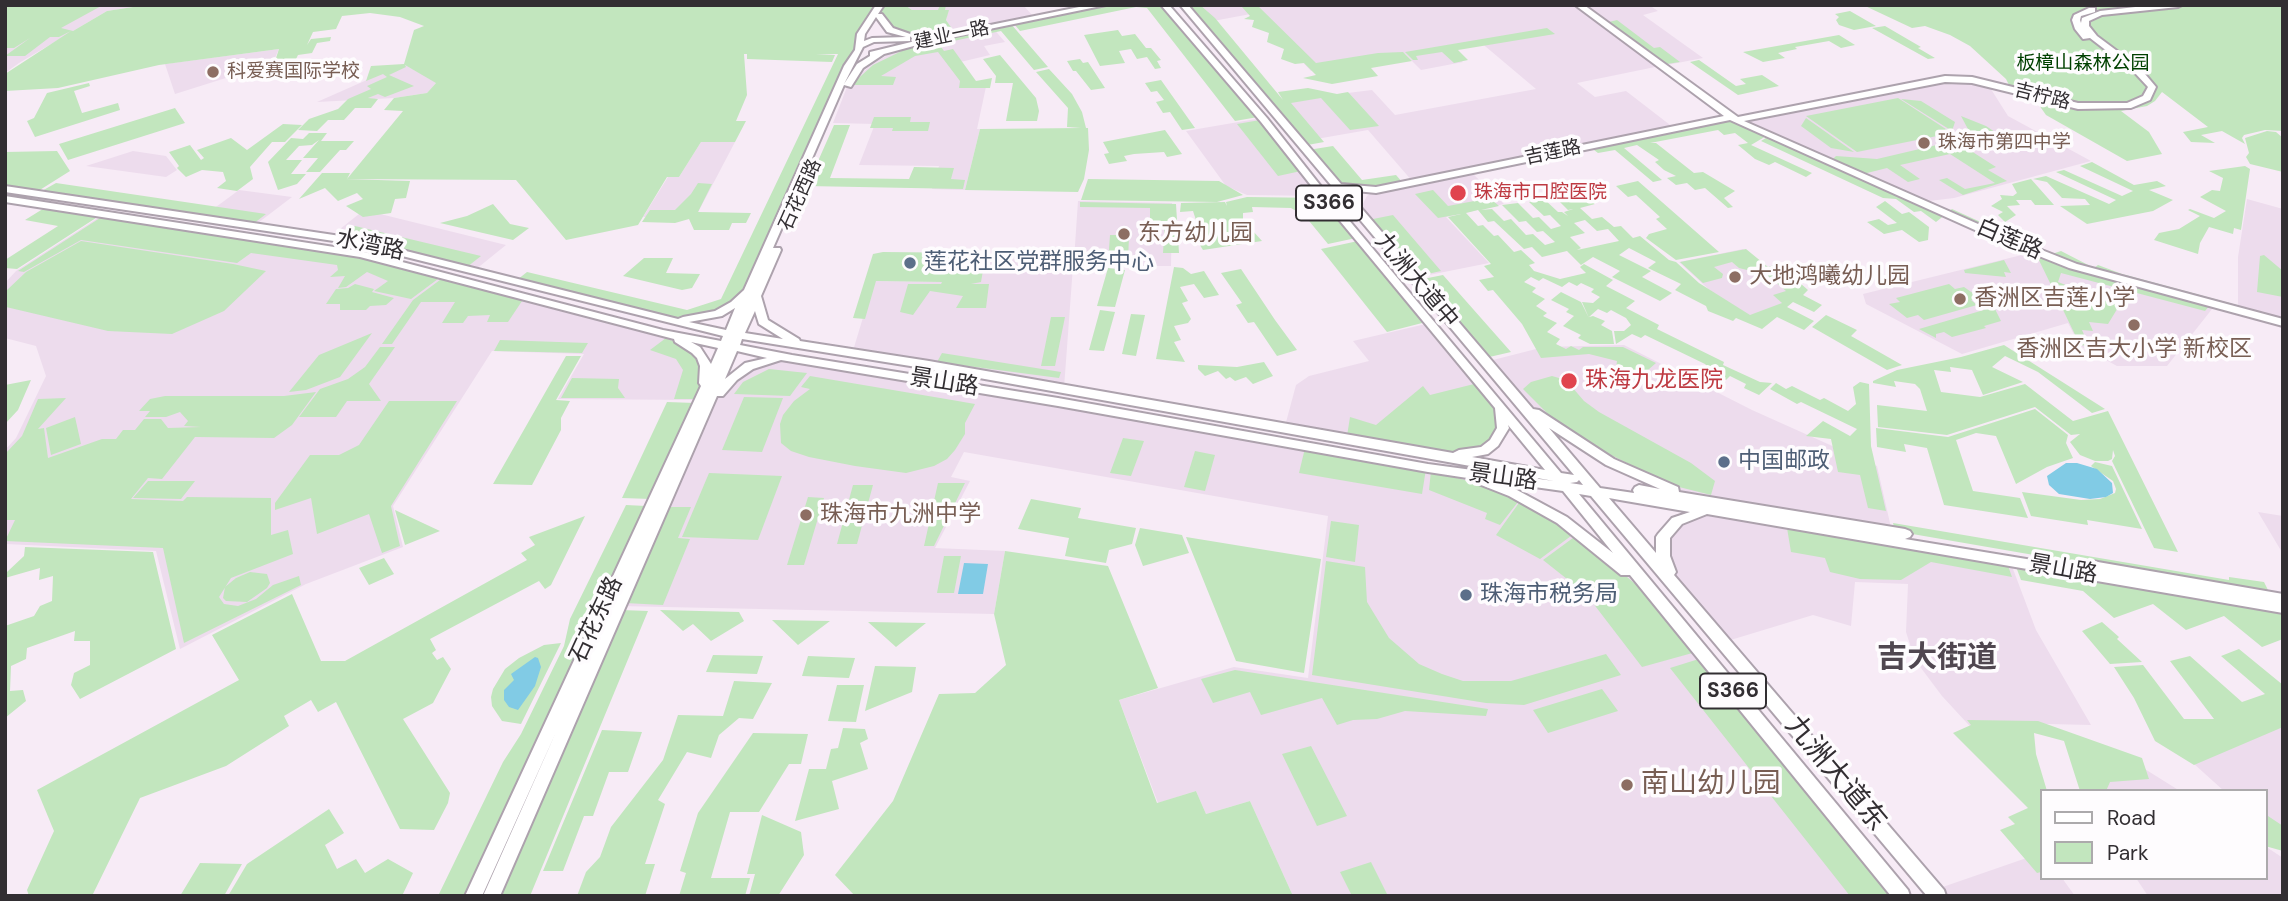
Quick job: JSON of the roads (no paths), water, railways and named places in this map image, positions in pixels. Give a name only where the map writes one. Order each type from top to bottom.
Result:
[{"type":"main road","name":"建业一路","points":[[859,48],[868,41],[928,36],[1086,5]]},
{"type":"main road","name":"建业一路","points":[[882,52],[1102,5]]},
{"type":"main road","name":"九洲大道中","points":[[1165,5],[1264,120],[1561,482]]},
{"type":"main road","name":"九洲大道中","points":[[1184,5],[1591,487]]},
{"type":"main road","name":"白莲路","points":[[1578,5],[1737,118],[1990,233],[2060,261],[2283,323]]},
{"type":"main road","name":"白莲路","points":[[1584,5],[1737,118]]},
{"type":"main road","name":"吉柠路","points":[[1737,118],[1940,74],[1973,76],[2075,101],[2122,102],[2140,92],[2141,82],[2084,36],[2076,19],[2078,15],[2088,11],[2140,5]]},
{"type":"main road","name":"吉柠路","points":[[1737,118],[1945,79],[1972,80],[2078,106],[2128,106],[2147,98],[2152,87],[2137,69],[2094,38],[2085,26],[2085,20],[2100,13],[2178,5]]},
{"type":"main road","points":[[879,10],[890,30],[928,36]]},
{"type":"main road","points":[[859,48],[867,54],[882,52],[890,46],[883,41],[876,29],[879,10]]},
{"type":"main road","name":"石花西路","points":[[732,341],[848,66],[859,48],[860,34],[879,10]]},
{"type":"main road","points":[[847,87],[872,64],[913,44]]},
{"type":"main road","name":"石花西路","points":[[754,289],[847,87],[860,66],[882,52]]},
{"type":"main road","name":"吉莲路","points":[[1376,190],[1737,118]]},
{"type":"main road","points":[[1336,186],[1376,190]]},
{"type":"main road","name":"水湾路","points":[[5,189],[354,241],[663,319],[732,341]]},
{"type":"main road","points":[[1358,213],[1367,196],[1376,190]]},
{"type":"main road","name":"水湾路","points":[[5,198],[360,254],[663,333],[732,341]]},
{"type":"main road","points":[[194,227],[205,219]]},
{"type":"main road","points":[[663,319],[713,316],[754,289],[761,318],[771,329],[791,340],[822,350]]},
{"type":"main road","points":[[663,333],[687,344],[702,357],[706,366],[705,402]]},
{"type":"main road","name":"景山路","points":[[732,341],[929,365],[1426,453],[1561,482],[2283,599]]},
{"type":"main road","name":"景山路","points":[[732,341],[792,359],[1058,402],[1428,468],[1561,482]]},
{"type":"main road","name":"石花东路","points":[[491,896],[732,341]]},
{"type":"main road","points":[[705,402],[749,366],[763,361],[792,359]]},
{"type":"main road","points":[[1426,453],[1472,454],[1490,447],[1503,428],[1503,419],[1494,399]]},
{"type":"main road","points":[[1516,399],[1610,462],[1718,508]]},
{"type":"main road","name":"石花东路","points":[[473,896],[705,402]]},
{"type":"main road","points":[[1428,468],[1490,483],[1535,503],[1590,540],[1656,598]]},
{"type":"main road","name":"九洲大道东","points":[[1561,482],[1902,896]]},
{"type":"main road","name":"九洲大道东","points":[[1591,487],[1938,896]]},
{"type":"main road","points":[[1676,585],[1663,556],[1663,537],[1668,528],[1685,516],[1718,508]]},
{"type":"main road","name":"景山路","points":[[1718,508],[2283,608]]},
{"type":"water","points":[[2066,463],[2097,469],[2112,483],[2113,493],[2106,497],[2090,499],[2059,494],[2049,485],[2047,476]]},
{"type":"water","points":[[964,563],[988,564],[983,594],[958,594]]},
{"type":"water","points":[[535,657],[541,667],[535,686],[518,710],[509,707],[504,700],[504,690],[514,680],[511,674]]},
{"type":"place","name":"科爱赛国际学校","points":[[213,72]]},
{"type":"place","name":"珠海市第四中学","points":[[1924,143]]},
{"type":"place","name":"珠海市口腔医院","points":[[1458,193]]},
{"type":"place","name":"东方幼儿园","points":[[1124,234]]},
{"type":"place","name":"莲花社区党群服务中心","points":[[910,263]]},
{"type":"place","name":"大地鸿曦幼儿园","points":[[1735,277]]},
{"type":"place","name":"香洲区吉莲小学","points":[[1960,299]]},
{"type":"place","name":"香洲区吉大小学 新校区","points":[[2134,325]]},
{"type":"place","name":"珠海九龙医院","points":[[1569,381]]},
{"type":"place","name":"中国邮政","points":[[1724,462]]},
{"type":"place","name":"珠海市九洲中学","points":[[806,515]]},
{"type":"place","name":"珠海市税务局","points":[[1466,595]]},
{"type":"place","name":"南山幼儿园","points":[[1627,785]]},
{"type":"district","name":"吉大街道","points":[[1937,659]]},
{"type":"park label","name":"板樟山森林公园","points":[[2083,64]]}]
